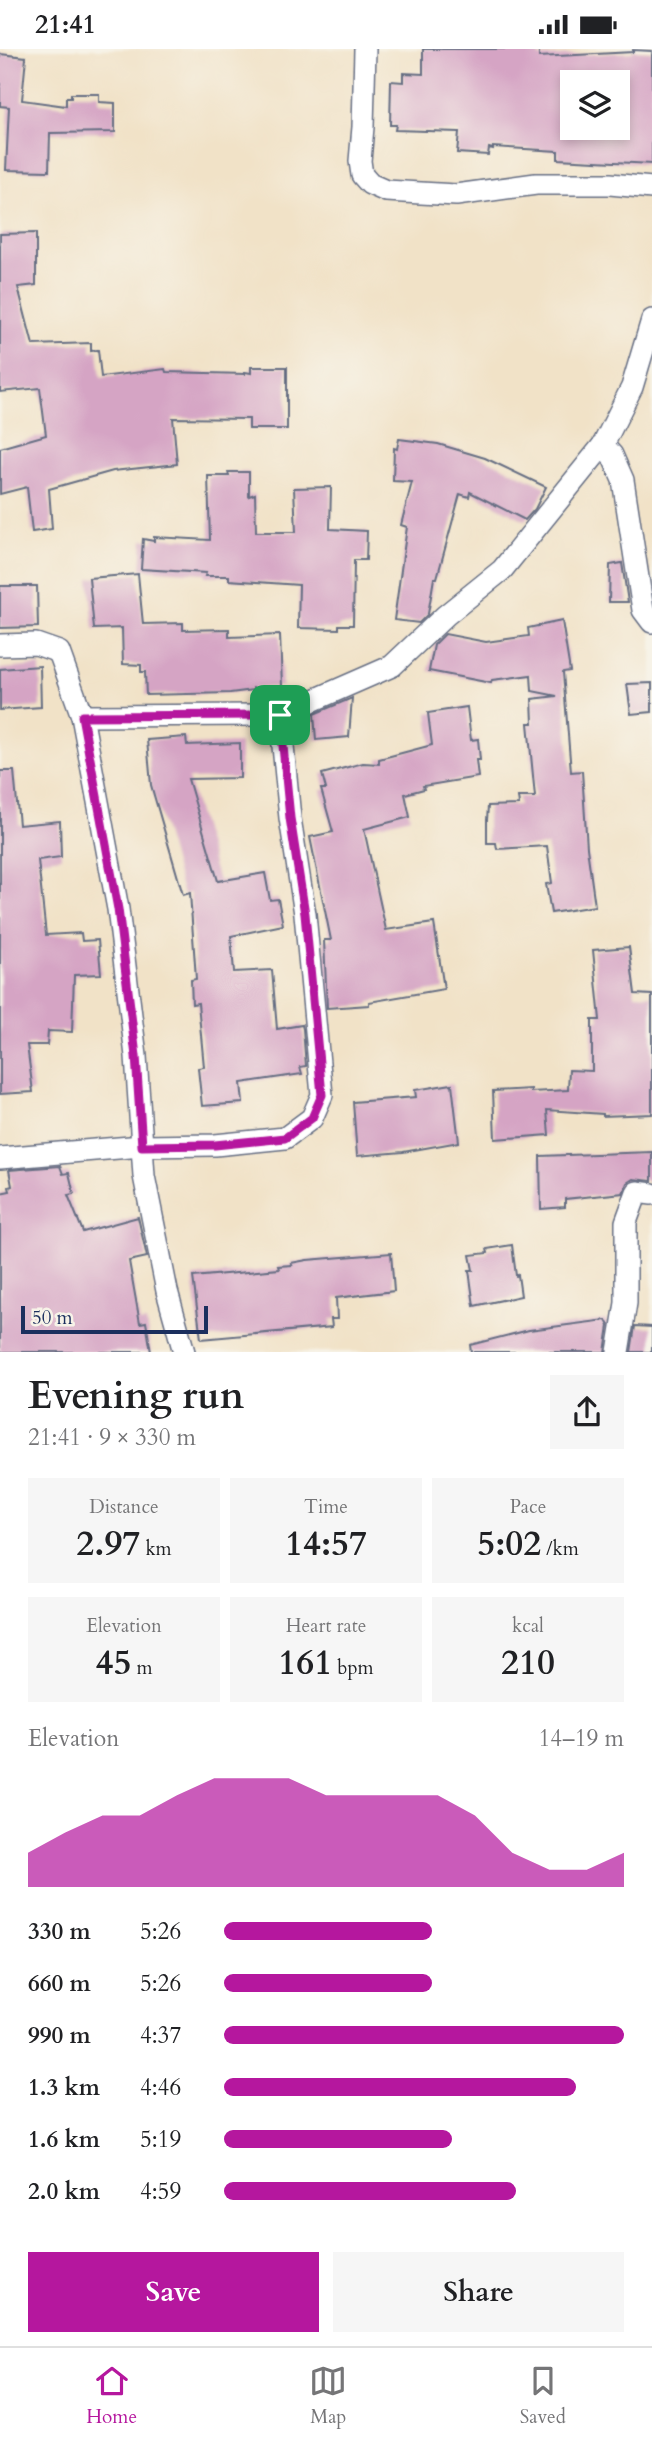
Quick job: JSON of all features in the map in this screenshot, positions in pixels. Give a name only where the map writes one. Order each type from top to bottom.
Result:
[{"type":"street","points":[[365,49],[360,162],[362,175],[369,184],[386,191],[456,195],[536,184],[610,184],[652,188]]},
{"type":"street","points":[[82,716],[280,715],[392,666],[446,615],[502,570],[603,445],[632,387],[652,320]]},
{"type":"street","points":[[603,445],[612,454],[623,480],[643,610],[652,622]]},
{"type":"street","points":[[0,645],[36,644],[59,652],[82,716],[118,909],[136,1056],[144,1176],[167,1291],[184,1352]]},
{"type":"street","points":[[0,1158],[285,1138],[312,1118],[322,1095],[305,914],[290,818],[280,715]]},
{"type":"street","points":[[618,1352],[626,1303],[626,1222],[637,1192],[652,1193]]},
{"type":"building","points":[[423,49],[539,49],[539,57],[652,51],[652,164],[558,159],[558,151],[493,147],[489,148],[488,155],[457,153],[459,132],[395,130],[396,125],[390,125],[391,81],[403,82],[403,73],[423,74]]},
{"type":"building","points":[[0,54],[26,57],[22,100],[66,106],[66,98],[71,98],[71,94],[99,94],[99,102],[115,103],[115,132],[50,133],[49,171],[6,170],[9,107],[0,106]]},
{"type":"building","points":[[36,233],[36,285],[18,287],[33,345],[91,343],[91,351],[98,350],[101,377],[165,369],[166,372],[245,374],[251,373],[251,367],[287,367],[287,429],[249,429],[249,419],[173,418],[177,464],[113,471],[49,489],[52,529],[32,532],[27,487],[0,494],[0,448],[46,435],[40,388],[0,392],[0,234]]},
{"type":"building","points":[[399,439],[438,444],[485,458],[546,487],[535,509],[525,520],[470,492],[469,497],[460,494],[437,578],[434,578],[428,614],[419,623],[394,620],[407,527],[401,525],[412,482],[393,481],[394,448],[397,449]]},
{"type":"building","points":[[228,472],[249,472],[249,496],[255,494],[256,532],[296,532],[294,488],[331,487],[330,529],[367,531],[366,560],[354,560],[353,625],[339,625],[339,629],[298,628],[299,585],[229,580],[229,576],[205,576],[206,573],[141,569],[143,539],[154,541],[154,537],[210,540],[208,476],[229,476]]},
{"type":"building","points":[[622,563],[628,602],[609,602],[610,565]]},
{"type":"building","points":[[138,574],[143,624],[183,623],[183,630],[229,629],[229,637],[280,635],[282,686],[230,693],[146,695],[145,672],[141,672],[141,665],[123,664],[122,628],[94,629],[89,578]]},
{"type":"building","points":[[0,586],[37,586],[38,627],[0,628]]},
{"type":"building","points":[[562,621],[570,671],[563,672],[571,772],[582,771],[587,848],[595,906],[551,913],[546,884],[552,883],[547,846],[497,849],[496,843],[487,843],[487,820],[488,806],[519,805],[518,797],[535,797],[528,723],[533,723],[532,699],[557,696],[532,691],[531,675],[492,680],[491,683],[429,671],[434,645],[445,634],[486,642],[529,636],[528,628]]},
{"type":"building","points":[[40,666],[41,707],[0,710],[0,669]]},
{"type":"building","points":[[652,683],[652,712],[631,714],[627,684]]},
{"type":"building","points":[[352,698],[349,737],[316,740],[314,714]]},
{"type":"building","points":[[467,707],[471,740],[478,739],[478,777],[423,786],[424,789],[405,794],[410,817],[364,829],[386,930],[434,923],[444,989],[369,1002],[369,1005],[327,1008],[324,940],[331,940],[310,837],[333,832],[321,789],[326,789],[322,774],[363,763],[379,764],[379,759],[432,745],[428,713]]},
{"type":"building","points":[[186,737],[187,745],[240,743],[240,778],[188,779],[218,881],[265,873],[270,900],[278,899],[283,925],[231,936],[234,972],[272,970],[277,1029],[302,1025],[303,1029],[306,1066],[300,1067],[302,1074],[241,1083],[243,1103],[202,1106],[198,1068],[204,1067],[198,1003],[192,1004],[191,980],[196,979],[190,893],[183,895],[151,785],[147,740]]},
{"type":"building","points":[[0,771],[14,771],[19,825],[60,821],[61,857],[38,860],[46,935],[81,933],[82,941],[98,940],[101,974],[74,975],[72,1032],[48,1031],[47,1045],[27,1045],[33,1092],[0,1094]]},
{"type":"building","points":[[629,947],[635,994],[652,995],[652,1114],[603,1116],[547,1110],[549,1135],[495,1139],[493,1091],[568,1090],[569,1070],[592,1071],[592,1020],[600,1020],[593,950]]},
{"type":"building","points":[[452,1084],[459,1142],[403,1152],[357,1156],[353,1102],[416,1097],[415,1090]]},
{"type":"building","points":[[652,1152],[652,1181],[633,1179],[627,1183],[623,1193],[565,1199],[565,1207],[541,1209],[540,1156]]},
{"type":"building","points":[[60,1166],[63,1174],[69,1173],[74,1194],[68,1195],[83,1232],[138,1217],[147,1257],[129,1261],[140,1323],[146,1322],[151,1352],[0,1352],[0,1193],[10,1191],[9,1187],[12,1186],[9,1170]]},
{"type":"building","points":[[512,1245],[521,1296],[474,1306],[469,1270],[473,1270],[470,1255],[488,1253],[487,1249]]},
{"type":"building","points":[[391,1253],[394,1291],[336,1298],[337,1319],[331,1319],[332,1327],[201,1339],[193,1277],[279,1269],[278,1266],[307,1260]]},
{"type":"building","points":[[606,1320],[609,1326],[605,1352],[471,1352],[470,1345],[529,1330]]},
{"type":"building","points":[[635,1326],[652,1327],[652,1352],[631,1352]]},
{"type":"route","points":[[280,715],[290,818],[305,914],[322,1095],[312,1118],[285,1138],[215,1145],[142,1146],[136,1056],[118,909],[82,716],[280,715]]}]
